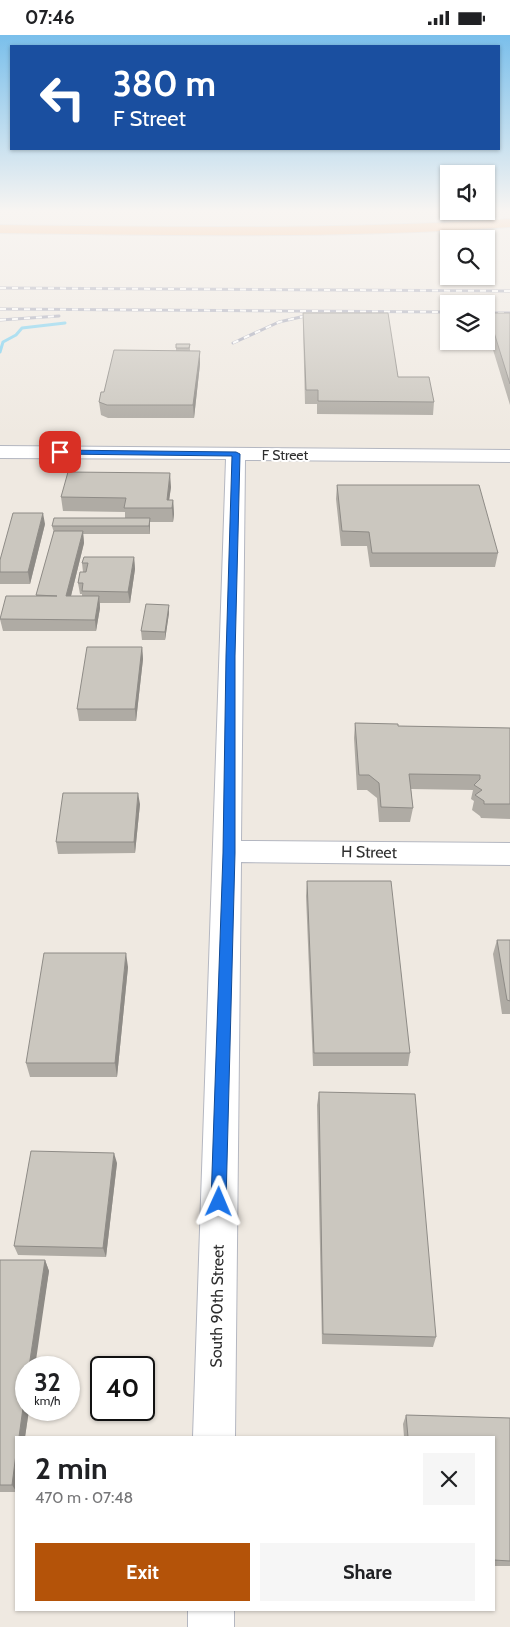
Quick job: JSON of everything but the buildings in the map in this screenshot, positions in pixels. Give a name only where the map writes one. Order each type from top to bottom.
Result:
[{"type":"street","name":"F Street","points":[[0,452],[510,456]]},
{"type":"street","name":"South 90th Street","points":[[214,1436],[226,907],[229,853],[229,715],[236,454]]},
{"type":"street","name":"H Street","points":[[229,853],[250,851],[510,854]]},
{"type":"street","points":[[211,1627],[212,1611]]},
{"type":"waterway","points":[[0,352],[3,342],[16,335],[22,328],[65,323]]},
{"type":"railway","points":[[0,288],[510,291]]},
{"type":"railway","points":[[0,309],[440,312]]},
{"type":"railway","points":[[495,313],[510,313]]},
{"type":"railway","points":[[0,320],[59,316]]},
{"type":"railway","points":[[233,343],[279,322],[305,316]]},
{"type":"route","points":[[60,452],[236,454],[230,656],[229,853],[226,889],[219,1202]]}]
